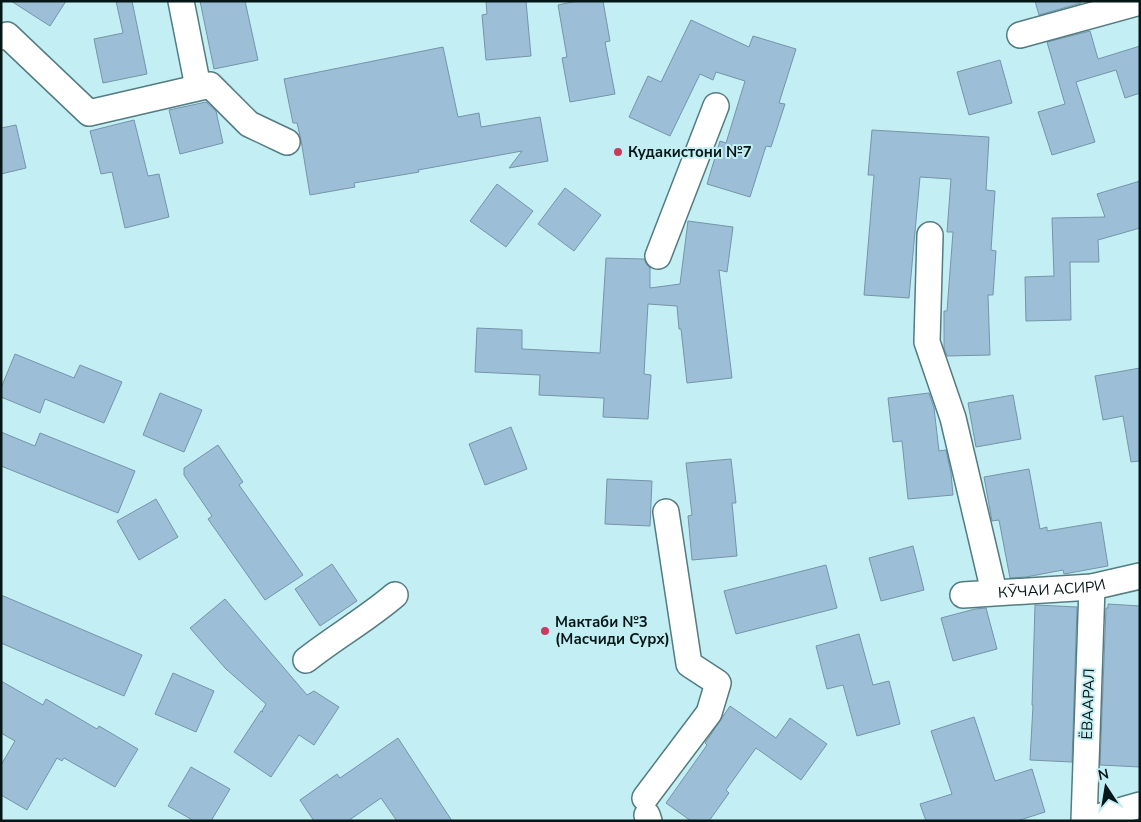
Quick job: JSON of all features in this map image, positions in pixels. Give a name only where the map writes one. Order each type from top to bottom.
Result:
[{"type":"street","points":[[181,1],[198,87]]},
{"type":"street","points":[[1020,35],[1140,2]]},
{"type":"street","points":[[1,37],[7,35],[89,113],[210,85],[249,124],[287,142]]},
{"type":"street","points":[[658,256],[716,106]]},
{"type":"street","points":[[930,235],[927,342],[953,418],[994,592]]},
{"type":"street","points":[[647,811],[709,713],[718,683],[689,664],[666,512]]},
{"type":"street","name":"КӮЧАИ АСИРИ","points":[[963,595],[1092,587],[1140,576]]},
{"type":"street","name":"ЁВААРАЛ","points":[[1092,587],[1084,821],[1140,805]]},
{"type":"street","points":[[306,660],[329,642],[376,612],[395,595]]},
{"type":"building","points":[[11,1],[66,1],[50,26]]},
{"type":"building","points":[[116,1],[132,1],[147,74],[103,83],[94,39],[123,33]]},
{"type":"building","points":[[200,1],[245,1],[258,60],[214,69]]},
{"type":"building","points":[[486,1],[526,1],[531,56],[486,60],[482,15],[487,14]]},
{"type":"building","points":[[577,1],[603,1],[610,41],[605,42],[615,94],[570,102],[562,58],[567,57],[558,5]]},
{"type":"building","points":[[1035,1],[1081,1],[1081,3],[1039,15]]},
{"type":"building","points":[[691,20],[749,47],[753,36],[796,49],[779,103],[785,104],[771,147],[766,146],[750,197],[707,184],[720,141],[726,143],[745,81],[716,72],[713,80],[700,74],[670,136],[629,117],[648,76],[661,82]]},
{"type":"building","points":[[1090,31],[1098,59],[1140,46],[1140,93],[1125,98],[1116,70],[1076,82],[1095,142],[1052,155],[1038,112],[1065,104],[1047,42]]},
{"type":"building","points":[[443,47],[458,117],[479,113],[481,127],[540,117],[548,161],[509,168],[522,151],[354,183],[355,187],[310,195],[301,140],[297,123],[293,123],[284,79]]},
{"type":"building","points":[[1000,60],[1012,103],[969,115],[957,72]]},
{"type":"building","points":[[206,102],[216,111],[223,143],[180,154],[169,110]]},
{"type":"building","points":[[134,120],[148,176],[159,174],[169,217],[125,228],[112,172],[101,174],[90,131]]},
{"type":"building","points":[[16,125],[26,168],[1,174],[1,128]]},
{"type":"building","points":[[872,130],[989,137],[986,190],[995,191],[991,250],[996,251],[993,295],[988,295],[990,355],[947,356],[944,348],[944,311],[947,311],[953,232],[947,232],[951,179],[920,177],[909,298],[864,295],[874,175],[868,175]]},
{"type":"building","points":[[1140,181],[1140,228],[1098,240],[1099,262],[1070,262],[1071,320],[1026,321],[1025,277],[1054,276],[1052,218],[1105,217],[1097,194]]},
{"type":"building","points":[[497,184],[533,211],[506,247],[470,221]]},
{"type":"building","points":[[565,188],[601,215],[574,251],[538,224]]},
{"type":"building","points":[[688,221],[733,227],[727,272],[719,270],[732,378],[687,383],[677,306],[648,304],[644,374],[651,375],[648,419],[603,417],[604,398],[539,395],[540,375],[475,372],[477,328],[522,330],[522,349],[600,353],[606,258],[644,259],[650,268],[650,288],[680,284]]},
{"type":"building","points":[[15,354],[74,378],[80,365],[122,382],[104,423],[45,399],[40,413],[1,397],[1,388]]},
{"type":"building","points":[[1140,368],[1140,461],[1131,462],[1123,416],[1103,420],[1095,376]]},
{"type":"building","points":[[160,393],[202,410],[184,452],[143,435]]},
{"type":"building","points":[[929,393],[934,408],[939,451],[946,450],[953,495],[908,499],[902,441],[893,442],[888,398]]},
{"type":"building","points":[[1013,395],[1021,439],[976,447],[968,403]]},
{"type":"building","points":[[511,427],[527,469],[485,485],[469,444]]},
{"type":"building","points":[[1,432],[35,446],[40,433],[135,471],[118,513],[1,466]]},
{"type":"building","points":[[218,445],[243,482],[239,485],[303,575],[265,600],[208,519],[212,516],[184,475],[184,468]]},
{"type":"building","points":[[731,459],[736,503],[732,503],[737,556],[692,560],[688,516],[692,515],[686,463]]},
{"type":"building","points":[[1029,469],[1040,529],[1047,527],[1047,531],[1101,522],[1108,566],[1064,574],[1063,570],[1010,578],[999,520],[992,521],[984,477]]},
{"type":"building","points":[[607,479],[652,481],[650,526],[605,524]]},
{"type":"building","points":[[156,499],[178,537],[139,560],[117,521]]},
{"type":"building","points":[[913,546],[924,590],[881,601],[869,558]]},
{"type":"building","points":[[332,564],[357,601],[320,626],[295,589]]},
{"type":"building","points":[[826,565],[837,608],[736,634],[724,591]]},
{"type":"building","points":[[1,595],[142,655],[124,696],[1,643]]},
{"type":"building","points":[[225,599],[307,695],[314,691],[339,707],[314,745],[299,735],[271,777],[234,752],[261,711],[263,712],[266,704],[226,669],[190,628]]},
{"type":"building","points":[[1108,604],[1140,606],[1140,767],[1100,765],[1106,608],[1108,608]]},
{"type":"building","points":[[1035,605],[1077,607],[1072,762],[1030,760]]},
{"type":"building","points":[[986,608],[997,649],[953,661],[941,618]]},
{"type":"building","points":[[859,634],[873,685],[889,681],[900,724],[857,736],[843,685],[827,689],[816,646]]},
{"type":"building","points":[[173,673],[214,691],[196,732],[155,714]]},
{"type":"building","points":[[1,681],[43,705],[46,699],[97,729],[99,726],[138,749],[115,787],[64,758],[62,761],[57,758],[27,810],[1,795],[1,765],[15,741],[1,733]]},
{"type":"building","points":[[730,706],[776,738],[790,718],[827,744],[801,780],[756,748],[726,790],[729,793],[709,821],[691,821],[666,803],[707,745],[705,743]]},
{"type":"building","points":[[974,717],[995,781],[1032,769],[1045,812],[1017,821],[926,821],[920,804],[952,794],[931,731]]},
{"type":"building","points":[[398,738],[452,821],[397,821],[381,798],[348,821],[314,821],[300,800],[337,774],[340,778]]},
{"type":"building","points":[[191,767],[230,789],[211,821],[194,821],[168,806]]},
{"type":"place","name":"Кудакистони №7","points":[[618,152]]},
{"type":"place","name":"Мактаби №3 (Масчиди Сурх)","points":[[545,631]]}]
